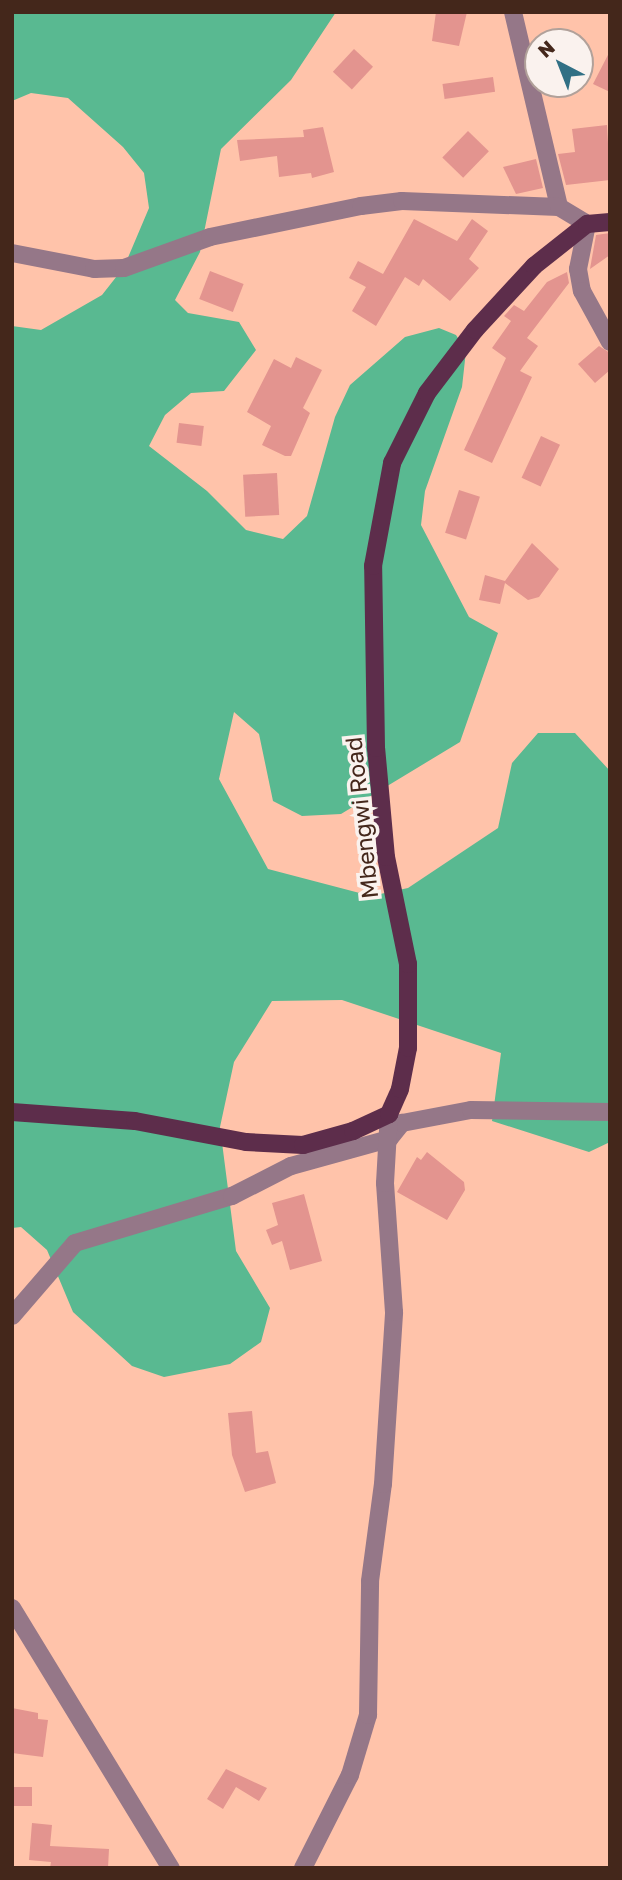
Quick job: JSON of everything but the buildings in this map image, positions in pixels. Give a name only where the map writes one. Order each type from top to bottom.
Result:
[{"type":"main road","points":[[587,225],[610,222]]},
{"type":"main road","name":"Mbengwi Road","points":[[389,1114],[400,1089],[408,1048],[408,964],[386,857],[376,748],[373,566],[392,463],[427,393],[475,330],[534,266],[587,225]]},
{"type":"main road","points":[[12,1112],[135,1121],[246,1142],[303,1145],[353,1131],[389,1114]]},
{"type":"street","points":[[513,12],[559,207]]},
{"type":"street","points":[[12,253],[94,269],[124,268],[210,237],[361,206],[402,201],[559,207],[587,225],[578,269],[582,291],[610,342]]},
{"type":"street","points":[[12,1316],[75,1243],[232,1196],[292,1166],[389,1139],[402,1123],[471,1110],[610,1112]]},
{"type":"street","points":[[303,1868],[350,1775],[368,1715],[370,1581],[383,1483],[394,1312],[385,1183],[389,1114]]},
{"type":"street","points":[[12,1608],[171,1868]]},
{"type":"green space","points":[[12,12],[336,12],[291,80],[221,149],[200,252],[175,300],[188,313],[239,322],[256,350],[224,391],[191,393],[165,415],[149,446],[207,491],[246,530],[283,539],[307,516],[335,417],[350,385],[405,337],[439,328],[456,335],[466,351],[462,387],[425,491],[421,525],[469,617],[498,633],[460,742],[341,814],[302,816],[273,801],[259,734],[234,712],[219,779],[268,869],[371,896],[408,888],[498,828],[512,763],[538,733],[575,733],[610,771],[610,1142],[589,1152],[492,1121],[501,1053],[342,1000],[272,1001],[234,1062],[220,1127],[236,1251],[270,1308],[261,1342],[230,1364],[164,1377],[132,1366],[73,1312],[47,1250],[21,1227],[12,1228],[12,326],[41,330],[102,295],[124,267],[149,208],[144,173],[123,147],[68,98],[31,93],[12,101]]}]
